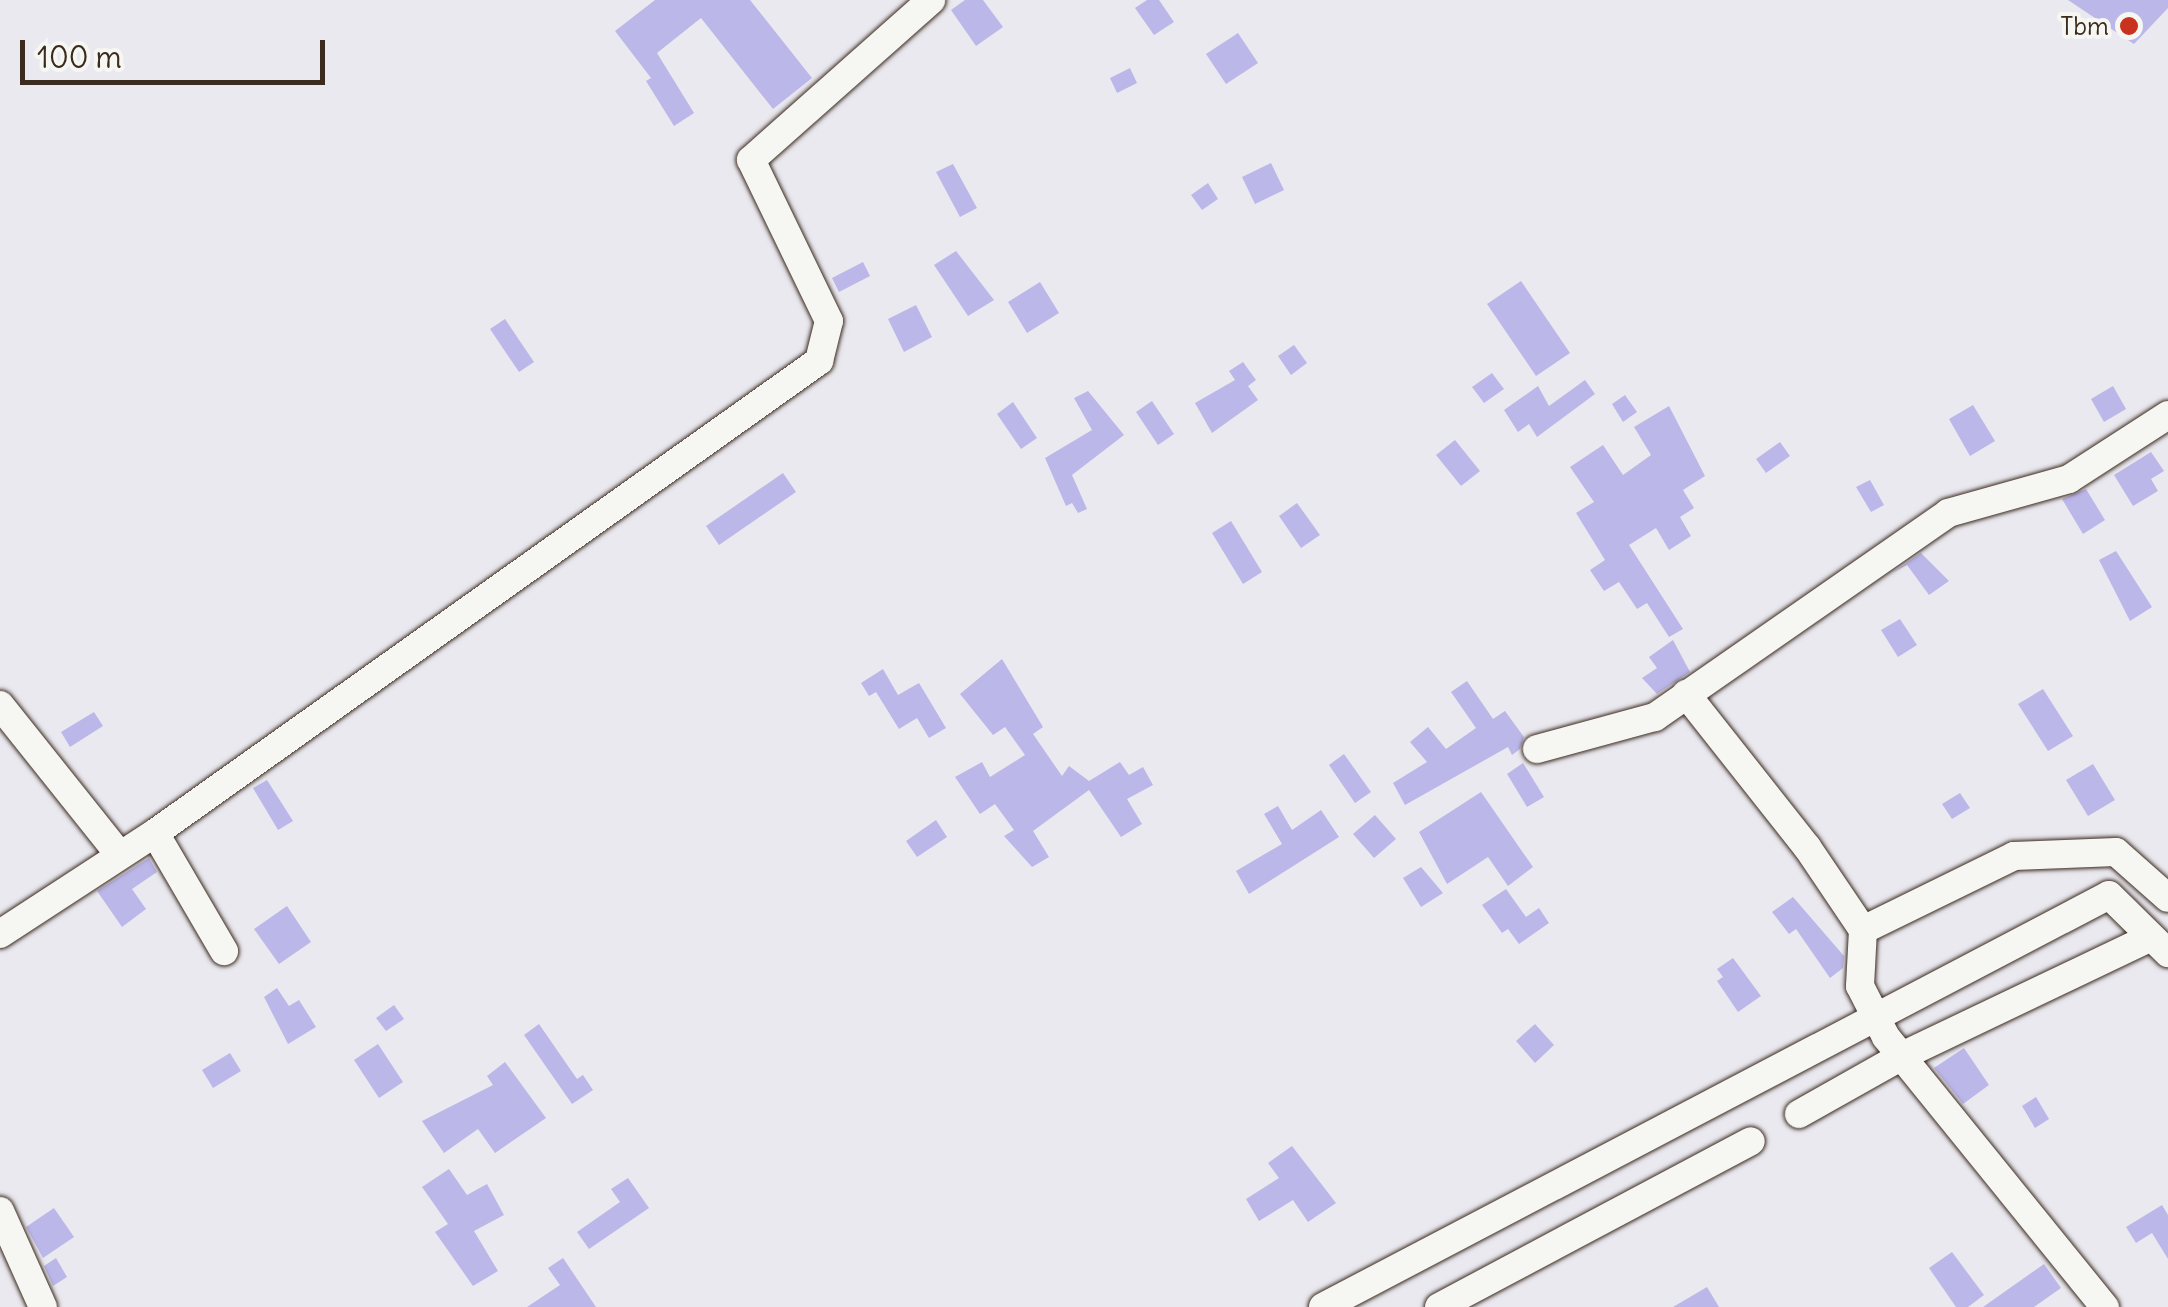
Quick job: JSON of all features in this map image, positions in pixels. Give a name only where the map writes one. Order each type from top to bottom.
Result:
[{"type":"street","points":[[0,934],[118,853],[155,833],[819,362],[829,321],[751,160],[931,0]]},
{"type":"street","points":[[1537,749],[1654,717],[1948,514],[2069,479],[2168,415]]},
{"type":"street","points":[[1686,694],[1807,847],[1863,930],[1860,986],[1902,1056],[2105,1307]]},
{"type":"street","points":[[0,705],[118,853]]},
{"type":"street","points":[[155,833],[224,951]]},
{"type":"street","points":[[1863,930],[2014,856],[2116,852],[2168,898]]},
{"type":"street","points":[[1323,1307],[2109,896],[2160,945],[1902,1056],[1799,1114]]},
{"type":"street","points":[[1438,1307],[1752,1141]]},
{"type":"street","points":[[0,1212],[43,1307]]},
{"type":"building","points":[[655,0],[750,0],[812,78],[773,109],[701,18],[657,53],[694,113],[674,126],[646,81],[651,78],[615,31]]},
{"type":"building","points":[[965,0],[983,0],[1003,27],[976,46],[951,10]]},
{"type":"building","points":[[1147,0],[1159,0],[1174,22],[1154,35],[1135,8]]},
{"type":"building","name":"Tbm","points":[[2068,0],[2168,0],[2168,8],[2134,44]]},
{"type":"building","points":[[1238,33],[1258,63],[1226,84],[1206,54]]},
{"type":"building","points":[[1130,68],[1137,83],[1117,93],[1110,78]]},
{"type":"building","points":[[1271,163],[1284,190],[1255,204],[1242,177]]},
{"type":"building","points":[[953,164],[977,208],[960,217],[936,172]]},
{"type":"building","points":[[1208,183],[1218,199],[1202,210],[1191,195]]},
{"type":"building","points":[[956,251],[994,300],[968,316],[934,265]]},
{"type":"building","points":[[863,262],[870,276],[839,292],[832,278]]},
{"type":"building","points":[[1521,281],[1570,353],[1536,376],[1487,304]]},
{"type":"building","points":[[1040,282],[1059,313],[1027,333],[1008,302]]},
{"type":"building","points":[[916,305],[932,337],[904,352],[888,319]]},
{"type":"building","points":[[505,319],[534,362],[519,372],[490,329]]},
{"type":"building","points":[[1294,345],[1307,363],[1291,375],[1278,356]]},
{"type":"building","points":[[1243,362],[1256,380],[1248,386],[1258,400],[1212,433],[1195,403],[1235,380],[1229,371]]},
{"type":"building","points":[[1492,373],[1504,389],[1484,403],[1472,387]]},
{"type":"building","points":[[1585,380],[1595,394],[1537,437],[1529,424],[1518,432],[1504,410],[1538,386],[1549,406]]},
{"type":"building","points":[[2113,386],[2126,409],[2104,422],[2091,399]]},
{"type":"building","points":[[1088,391],[1124,435],[1072,475],[1087,509],[1078,513],[1072,503],[1066,506],[1045,458],[1092,430],[1074,398]]},
{"type":"building","points":[[1625,395],[1637,412],[1623,422],[1612,404]]},
{"type":"building","points":[[1152,401],[1174,434],[1158,445],[1136,412]]},
{"type":"building","points":[[1013,402],[1037,438],[1021,449],[997,414]]},
{"type":"building","points":[[1973,405],[1995,441],[1970,456],[1949,419]]},
{"type":"building","points":[[1669,406],[1705,476],[1683,490],[1694,508],[1680,517],[1691,536],[1669,550],[1656,528],[1629,545],[1683,629],[1669,637],[1647,603],[1637,609],[1619,582],[1604,591],[1590,570],[1605,560],[1576,513],[1594,502],[1570,467],[1603,445],[1623,475],[1651,455],[1634,427]]},
{"type":"building","points":[[1455,440],[1480,471],[1461,486],[1436,455]]},
{"type":"building","points":[[1780,442],[1790,456],[1766,473],[1756,459]]},
{"type":"building","points":[[2151,452],[2164,471],[2151,479],[2158,491],[2133,506],[2114,475]]},
{"type":"building","points":[[783,473],[796,492],[719,545],[706,526]]},
{"type":"building","points":[[1870,480],[1884,505],[1871,512],[1856,487]]},
{"type":"building","points":[[2086,489],[2105,520],[2083,534],[2062,499]]},
{"type":"building","points":[[1297,503],[1320,535],[1301,548],[1279,516]]},
{"type":"building","points":[[1231,521],[1262,572],[1243,584],[1212,533]]},
{"type":"building","points":[[2116,551],[2152,607],[2130,621],[2099,560]]},
{"type":"building","points":[[1921,553],[1949,581],[1929,595],[1907,565],[1892,573]]},
{"type":"building","points":[[1900,619],[1917,645],[1898,657],[1881,630]]},
{"type":"building","points":[[1673,640],[1690,672],[1657,694],[1642,678],[1657,668],[1649,657]]},
{"type":"building","points":[[1002,659],[1043,727],[1033,734],[1062,776],[1069,766],[1089,781],[1120,762],[1129,775],[1143,767],[1153,785],[1127,799],[1142,824],[1121,837],[1089,790],[1033,831],[1049,857],[1032,867],[1004,836],[1014,830],[995,804],[980,814],[955,777],[982,762],[990,777],[1025,755],[1005,727],[993,735],[960,694]]},
{"type":"building","points":[[883,669],[898,695],[919,683],[946,728],[929,738],[917,718],[899,729],[876,692],[869,696],[861,683]]},
{"type":"building","points":[[1467,681],[1493,719],[1505,711],[1524,737],[1520,749],[1512,755],[1508,747],[1405,805],[1393,783],[1427,762],[1410,742],[1428,727],[1446,749],[1476,728],[1451,692]]},
{"type":"building","points":[[2043,689],[2073,736],[2048,751],[2018,704]]},
{"type":"building","points":[[94,712],[103,726],[70,747],[61,732]]},
{"type":"building","points":[[1344,754],[1371,792],[1355,803],[1329,765]]},
{"type":"building","points":[[1523,763],[1544,797],[1527,807],[1507,774]]},
{"type":"building","points":[[2093,764],[2115,800],[2088,816],[2066,780]]},
{"type":"building","points":[[267,780],[293,821],[278,830],[253,788]]},
{"type":"building","points":[[1481,792],[1533,867],[1508,886],[1488,857],[1447,884],[1419,832]]},
{"type":"building","points":[[1960,793],[1970,808],[1952,819],[1942,804]]},
{"type":"building","points":[[1278,806],[1292,830],[1321,810],[1339,837],[1249,894],[1236,871],[1282,844],[1264,814]]},
{"type":"building","points":[[1375,815],[1396,839],[1374,858],[1353,834]]},
{"type":"building","points":[[936,820],[947,837],[917,857],[906,841]]},
{"type":"building","points":[[149,858],[157,872],[132,889],[146,909],[122,927],[97,891]]},
{"type":"building","points":[[1421,867],[1443,893],[1421,907],[1403,878]]},
{"type":"building","points":[[1506,889],[1526,917],[1539,908],[1549,923],[1519,944],[1508,929],[1502,933],[1482,905]]},
{"type":"building","points":[[1793,897],[1844,956],[1843,968],[1830,978],[1796,929],[1789,934],[1772,912]]},
{"type":"building","points":[[287,906],[311,942],[279,964],[254,929]]},
{"type":"building","points":[[1733,958],[1761,996],[1738,1012],[1717,981],[1723,977],[1717,969]]},
{"type":"building","points":[[277,988],[289,1006],[299,1000],[316,1027],[288,1044],[264,997]]},
{"type":"building","points":[[394,1005],[404,1019],[386,1031],[376,1018]]},
{"type":"building","points":[[539,1024],[577,1079],[583,1075],[593,1090],[572,1104],[524,1035]]},
{"type":"building","points":[[1535,1024],[1554,1045],[1535,1063],[1516,1041]]},
{"type":"building","points":[[378,1044],[403,1082],[379,1098],[354,1060]]},
{"type":"building","points":[[1964,1048],[1989,1085],[1963,1104],[1934,1068]]},
{"type":"building","points":[[230,1053],[241,1071],[213,1088],[202,1070]]},
{"type":"building","points":[[505,1062],[546,1118],[495,1153],[478,1129],[444,1153],[422,1121],[493,1085],[487,1076]]},
{"type":"building","points":[[2036,1097],[2049,1119],[2035,1128],[2022,1106]]},
{"type":"building","points":[[1292,1146],[1336,1203],[1308,1222],[1293,1200],[1259,1221],[1246,1199],[1279,1178],[1268,1163]]},
{"type":"building","points":[[449,1169],[467,1195],[487,1184],[504,1215],[474,1231],[498,1271],[473,1286],[435,1232],[448,1224],[422,1187]]},
{"type":"building","points":[[628,1178],[649,1208],[589,1249],[577,1232],[620,1202],[611,1189]]},
{"type":"building","points":[[2162,1205],[2168,1215],[2168,1259],[2152,1233],[2136,1243],[2126,1227]]},
{"type":"building","points":[[54,1208],[74,1237],[43,1258],[26,1227]]},
{"type":"building","points":[[1952,1252],[1984,1295],[1968,1307],[1956,1307],[1929,1268]]},
{"type":"building","points":[[56,1258],[67,1277],[53,1286],[44,1266]]},
{"type":"building","points":[[563,1258],[596,1307],[527,1307],[560,1285],[548,1268]]},
{"type":"building","points":[[2044,1264],[2061,1288],[2034,1307],[1983,1307]]},
{"type":"building","points":[[1707,1287],[1719,1307],[1673,1307]]},
{"type":"place","name":"Tbm","points":[[2129,26]]}]
